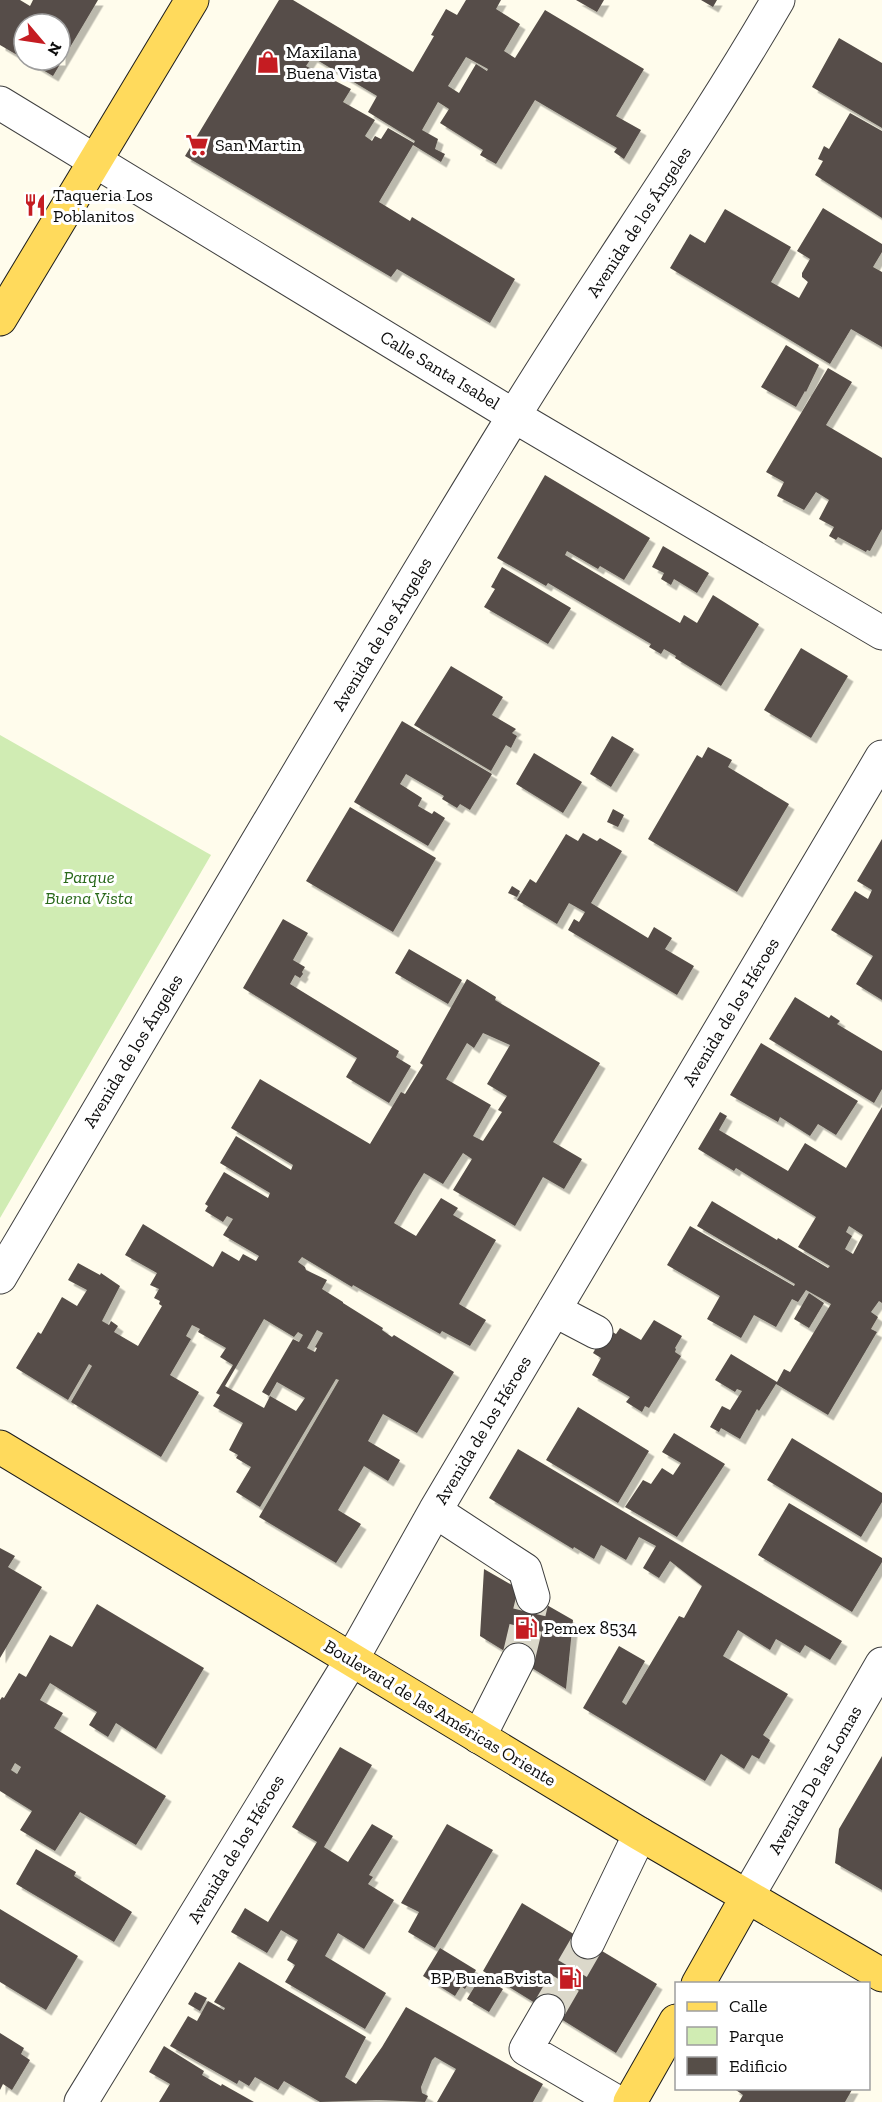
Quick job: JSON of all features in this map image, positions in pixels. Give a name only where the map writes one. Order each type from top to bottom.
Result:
[{"type":"main road","points":[[0,319],[192,0]]},
{"type":"main road","name":"Boulevard de las Américas Oriente","points":[[0,1447],[640,1834],[882,1975]]},
{"type":"main road","points":[[699,1982],[747,1897]]},
{"type":"main road","points":[[630,2102],[675,2023]]},
{"type":"street","name":"Avenida de los Ángeles","points":[[0,1277],[238,874],[514,416],[742,62],[778,0]]},
{"type":"street","name":"Calle Santa Isabel","points":[[0,103],[514,416],[882,633]]},
{"type":"street","name":"Avenida de los Héroes","points":[[81,2102],[352,1659],[435,1511],[882,757]]},
{"type":"street","points":[[554,1310],[596,1332]]},
{"type":"street","points":[[435,1511],[525,1570],[533,1597]]},
{"type":"street","points":[[479,1737],[518,1660]]},
{"type":"street","name":"Avenida De las Lomas","points":[[747,1897],[882,1664]]},
{"type":"street","points":[[588,1942],[640,1834]]},
{"type":"street","points":[[548,2011],[526,2049],[617,2102]]},
{"type":"green space","name":"Parque Buena Vista","points":[[0,735],[211,855],[0,1218]]},
{"type":"building","points":[[0,0],[20,0],[30,6],[33,0],[98,0],[72,44],[72,12],[12,12],[12,52],[0,45]]},
{"type":"building","points":[[279,0],[293,0],[413,72],[434,36],[431,35],[446,9],[457,15],[466,0],[501,0],[496,9],[520,24],[504,51],[515,58],[545,10],[644,69],[616,116],[641,130],[624,159],[614,152],[617,148],[535,100],[496,164],[480,155],[483,150],[440,123],[449,109],[438,102],[422,130],[438,139],[435,149],[445,154],[441,162],[413,145],[379,202],[410,221],[412,217],[515,279],[490,323],[397,269],[391,277],[185,156]],"holes":[[[312,57],[377,96],[368,112],[415,141],[414,143],[388,128],[381,139],[375,136],[372,141],[365,136],[375,120],[343,102],[351,89],[306,66]],[[466,57],[488,69],[487,71],[476,64],[459,93],[448,86]]]},
{"type":"building","points":[[576,0],[604,0],[597,12]]},
{"type":"building","points":[[701,0],[717,0],[713,7]]},
{"type":"building","points":[[839,38],[882,63],[882,128],[812,87]]},
{"type":"building","points":[[850,113],[882,131],[882,218],[815,175],[823,161],[818,159],[824,146],[829,149]]},
{"type":"building","points":[[823,208],[882,244],[882,252],[873,267],[882,272],[882,347],[851,329],[830,364],[670,268],[690,234],[705,243],[725,209],[791,247],[771,282],[799,298],[808,282],[802,277],[802,273],[810,259],[797,251]]},
{"type":"building","points":[[786,345],[819,365],[796,407],[761,387]]},
{"type":"building","points":[[828,368],[852,382],[826,425],[882,458],[882,529],[870,551],[866,552],[838,537],[836,540],[829,536],[834,527],[819,519],[829,500],[816,492],[804,510],[777,496],[784,482],[766,472]]},
{"type":"building","points":[[545,475],[650,538],[624,580],[600,566],[598,569],[567,551],[565,555],[680,623],[684,615],[697,623],[713,595],[759,624],[721,686],[664,649],[661,654],[649,647],[651,644],[548,583],[546,586],[497,558]]},
{"type":"building","points":[[663,546],[709,573],[697,593],[674,579],[671,585],[661,579],[664,573],[652,567]]},
{"type":"building","points":[[502,567],[571,608],[548,644],[484,607],[495,589],[491,587]]},
{"type":"building","points":[[801,648],[848,676],[811,738],[764,710]]},
{"type":"building","points":[[451,666],[503,697],[492,715],[516,729],[512,733],[517,736],[511,748],[506,745],[491,771],[414,725]]},
{"type":"building","points":[[402,721],[492,774],[470,810],[460,804],[457,808],[442,799],[444,796],[406,774],[400,784],[422,798],[418,806],[432,814],[434,811],[445,818],[428,846],[354,802]]},
{"type":"building","points":[[612,736],[634,749],[611,787],[590,774]]},
{"type":"building","points":[[708,747],[732,760],[728,767],[789,804],[737,892],[648,839],[697,755],[702,758]]},
{"type":"building","points":[[534,753],[582,782],[563,813],[516,784]]},
{"type":"building","points":[[350,807],[436,858],[393,932],[306,881]]},
{"type":"building","points":[[613,809],[624,815],[618,827],[607,822]]},
{"type":"building","points":[[583,833],[597,841],[600,838],[622,851],[591,903],[648,938],[654,927],[672,938],[665,949],[694,966],[677,995],[568,930],[574,919],[579,922],[585,912],[569,903],[557,924],[517,900],[530,879],[536,883],[566,834],[578,841]]},
{"type":"building","points":[[882,839],[882,1000],[856,984],[873,956],[831,930],[855,891],[868,899],[872,890],[857,881]]},
{"type":"building","points":[[512,886],[520,891],[517,897],[508,893]]},
{"type":"building","points":[[283,919],[308,933],[293,960],[305,967],[303,974],[300,978],[295,975],[290,984],[399,1051],[396,1057],[411,1066],[389,1103],[346,1077],[357,1058],[243,988]]},
{"type":"building","points":[[409,949],[462,980],[448,1004],[395,973]]},
{"type":"building","points":[[467,979],[496,997],[495,1000],[600,1063],[553,1142],[582,1159],[564,1189],[543,1177],[515,1226],[453,1190],[472,1159],[463,1153],[443,1184],[424,1173],[394,1223],[416,1236],[441,1198],[458,1208],[453,1215],[496,1240],[459,1304],[486,1320],[470,1346],[442,1331],[440,1334],[353,1285],[352,1287],[302,1257],[298,1262],[306,1270],[327,1280],[322,1289],[383,1328],[382,1330],[392,1337],[394,1335],[454,1372],[417,1433],[383,1414],[368,1441],[400,1460],[388,1481],[364,1466],[338,1510],[361,1524],[336,1563],[259,1517],[339,1380],[336,1379],[260,1507],[236,1492],[251,1467],[236,1458],[238,1455],[229,1450],[243,1423],[213,1406],[220,1395],[216,1393],[233,1365],[220,1357],[226,1348],[198,1332],[200,1329],[192,1325],[186,1336],[191,1339],[170,1375],[199,1392],[161,1457],[71,1402],[92,1366],[89,1364],[68,1400],[16,1368],[38,1332],[41,1334],[62,1297],[77,1306],[87,1290],[68,1280],[78,1263],[100,1275],[101,1273],[120,1286],[102,1321],[109,1325],[111,1321],[118,1326],[114,1332],[138,1346],[162,1306],[159,1304],[160,1301],[154,1298],[159,1289],[150,1285],[157,1273],[125,1255],[143,1224],[213,1267],[222,1251],[239,1261],[243,1254],[256,1261],[259,1256],[223,1235],[233,1219],[227,1216],[223,1222],[205,1211],[208,1206],[205,1204],[224,1172],[268,1198],[270,1193],[220,1163],[236,1136],[291,1170],[293,1165],[231,1128],[260,1079],[370,1144],[401,1092],[405,1094],[423,1065],[420,1063]],"holes":[[[483,1033],[510,1045],[487,1084],[507,1096],[498,1110],[502,1112],[483,1141],[473,1136],[491,1105],[446,1079],[467,1043],[474,1048]],[[264,1319],[294,1337],[298,1332],[303,1335],[299,1342],[293,1339],[262,1392],[269,1396],[277,1382],[305,1398],[296,1411],[270,1396],[264,1408],[225,1386]],[[317,1330],[323,1333],[315,1347],[317,1348],[315,1352],[307,1348]]]},
{"type":"building","points":[[795,997],[829,1018],[831,1015],[840,1021],[837,1024],[882,1051],[882,1089],[874,1103],[769,1039]]},
{"type":"building","points":[[761,1043],[858,1101],[836,1135],[818,1124],[810,1136],[780,1117],[778,1122],[730,1095]]},
{"type":"building","points":[[882,1107],[882,1303],[879,1301],[871,1312],[878,1317],[871,1329],[877,1332],[828,1415],[776,1384],[759,1411],[757,1409],[740,1439],[721,1428],[719,1432],[710,1427],[722,1406],[730,1410],[742,1391],[737,1389],[735,1392],[715,1380],[731,1354],[777,1382],[784,1369],[790,1372],[831,1304],[806,1290],[798,1302],[792,1299],[776,1327],[754,1315],[741,1338],[707,1319],[720,1296],[667,1265],[690,1226],[794,1286],[795,1284],[697,1226],[712,1201],[777,1240],[778,1238],[828,1268],[830,1266],[798,1247],[816,1217],[736,1168],[734,1171],[698,1149],[720,1112],[727,1116],[719,1130],[788,1171],[805,1143],[846,1168]],"holes":[[[849,1226],[863,1235],[853,1254],[845,1249],[852,1236],[846,1232]]]},
{"type":"building","points":[[809,1293],[824,1303],[809,1328],[794,1319]]},
{"type":"building","points":[[654,1320],[682,1336],[675,1348],[675,1352],[681,1356],[649,1408],[645,1406],[642,1412],[626,1402],[630,1397],[592,1375],[601,1358],[593,1353],[607,1329],[616,1334],[620,1328],[641,1340]]},
{"type":"building","points":[[578,1407],[649,1451],[618,1503],[546,1460]]},
{"type":"building","points":[[674,1433],[725,1464],[677,1537],[625,1507],[643,1480],[651,1484],[662,1468],[673,1475],[681,1463],[662,1452]]},
{"type":"building","points":[[792,1438],[882,1493],[882,1502],[861,1537],[767,1480]]},
{"type":"building","points":[[518,1449],[842,1641],[830,1660],[805,1645],[800,1653],[776,1639],[770,1650],[738,1630],[723,1656],[788,1694],[763,1735],[770,1740],[759,1759],[752,1755],[744,1769],[721,1754],[705,1781],[583,1708],[619,1646],[645,1661],[622,1702],[626,1705],[679,1616],[684,1618],[702,1586],[670,1561],[659,1578],[643,1568],[656,1546],[639,1537],[626,1560],[601,1545],[594,1559],[574,1547],[573,1549],[489,1498]]},
{"type":"building","points":[[789,1503],[882,1558],[882,1562],[852,1612],[758,1555]]},
{"type":"building","points":[[0,1548],[15,1556],[8,1567],[42,1587],[0,1658]]},
{"type":"building","name":"Pemex 8534","points":[[484,1569],[573,1620],[566,1689],[480,1636]]},
{"type":"building","points":[[97,1604],[204,1668],[156,1749],[116,1723],[108,1737],[89,1725],[97,1712],[50,1683],[40,1700],[63,1713],[54,1728],[166,1796],[136,1845],[80,1812],[55,1851],[20,1830],[32,1811],[0,1791],[0,1700],[4,1698],[19,1673],[26,1677],[50,1635],[72,1647]],"holes":[[[15,1763],[21,1767],[17,1774],[11,1770]]]},
{"type":"building","points":[[340,1747],[372,1765],[324,1847],[348,1862],[372,1824],[393,1836],[369,1875],[373,1877],[368,1884],[394,1900],[364,1949],[338,1933],[325,1956],[386,1993],[365,2029],[285,1982],[295,1965],[287,1960],[298,1940],[281,1930],[267,1953],[231,1932],[245,1908],[268,1922],[317,1842],[292,1827]]},
{"type":"building","points":[[882,1756],[882,1890],[835,1863],[839,1829]]},
{"type":"building","points":[[447,1824],[493,1850],[435,1948],[408,1932],[419,1912],[401,1903]]},
{"type":"building","points":[[36,1849],[76,1872],[74,1876],[132,1912],[114,1942],[16,1884]]},
{"type":"building","name":"BP BuenaBvista","points":[[522,1903],[657,1984],[616,2053],[483,1971]]},
{"type":"building","points":[[0,1909],[78,1956],[46,2010],[0,1982]]},
{"type":"building","points":[[440,1948],[476,1970],[465,1989],[461,1986],[455,1996],[423,1976]]},
{"type":"building","points":[[239,1962],[366,2037],[345,2077],[356,2084],[406,2007],[543,2084],[533,2102],[437,2102],[456,2069],[435,2057],[421,2087],[422,2093],[428,2096],[425,2102],[378,2100],[320,2102],[284,2081],[278,2090],[255,2077],[249,2086],[239,2080],[237,2084],[170,2046],[188,2016],[197,2021],[208,2001],[224,2010],[225,2008],[214,2002]]},
{"type":"building","points":[[481,1976],[503,1989],[489,2012],[467,1999]]},
{"type":"building","points":[[195,1992],[207,1998],[200,2011],[188,2004]]},
{"type":"building","points":[[0,2033],[24,2048],[21,2054],[30,2060],[12,2090],[3,2084],[0,2090]]},
{"type":"building","points":[[164,2046],[204,2071],[202,2075],[254,2102],[159,2102],[170,2084],[149,2072]]},
{"type":"building","points":[[736,2090],[852,2090],[845,2102],[739,2102],[743,2095]]},
{"type":"tunnel","points":[[518,1660],[533,1597]]},
{"type":"tunnel","points":[[548,2011],[588,1942]]},
{"type":"place","name":"Maxilana Buena Vista","points":[[268,62]]},
{"type":"place","name":"San Martin","points":[[197,145]]},
{"type":"place","name":"Taqueria Los Poblanitos","points":[[35,205]]},
{"type":"place","name":"Pemex 8534","points":[[526,1628]]},
{"type":"place","name":"BP BuenaBvista","points":[[570,1978]]}]
